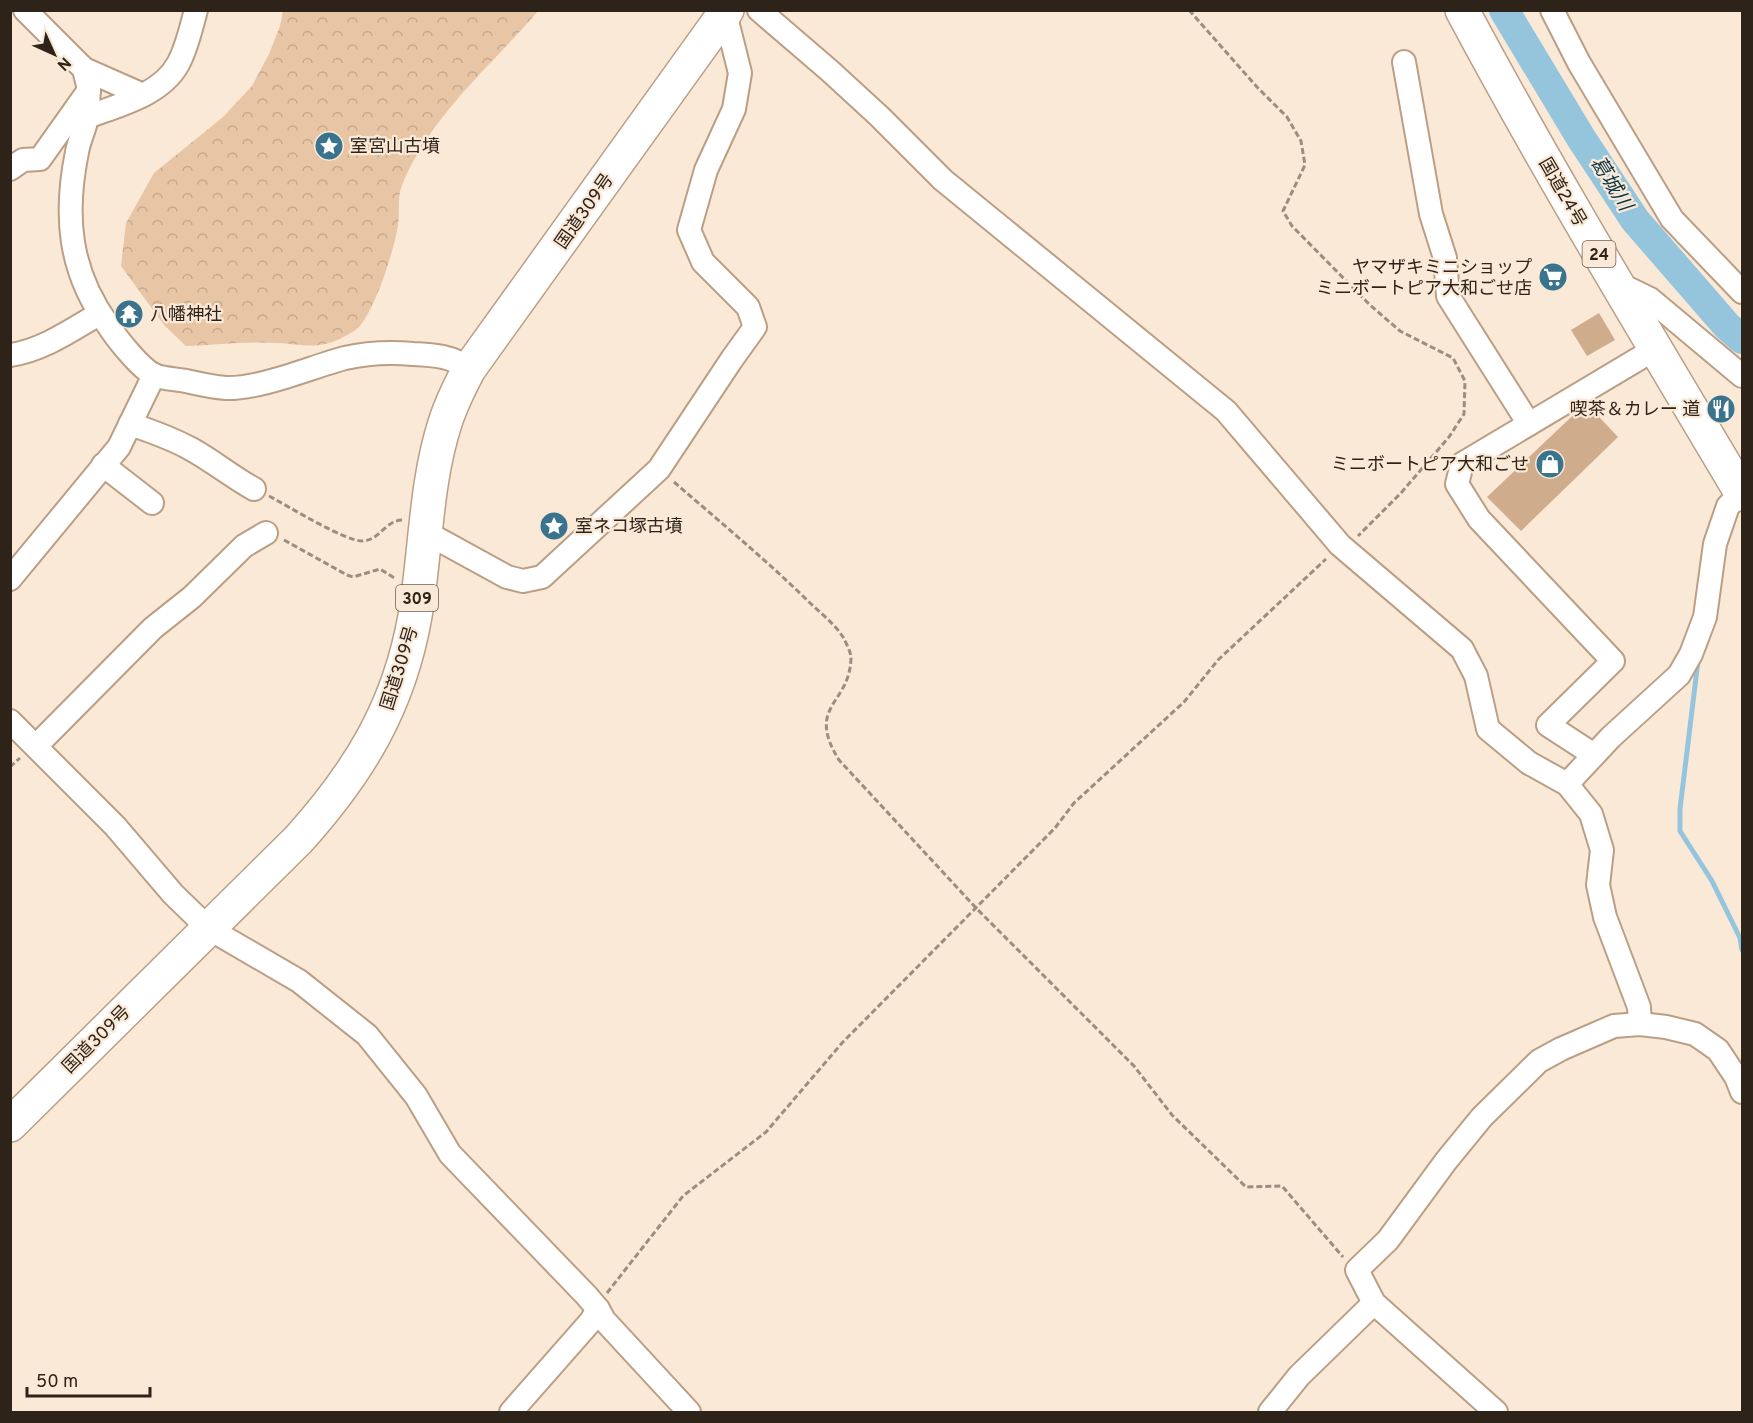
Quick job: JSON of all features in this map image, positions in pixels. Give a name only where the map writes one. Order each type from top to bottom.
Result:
[{"type":"highway","name":"国道24号","points":[[1462,10],[1614,281],[1742,494]]},
{"type":"highway","name":"国道309号","points":[[10,1125],[298,839],[322,813],[362,757],[381,724],[392,698],[414,617],[435,462],[445,423],[456,394],[469,369],[726,12]]},
{"type":"street","points":[[25,10],[87,80],[143,95]]},
{"type":"street","points":[[87,117],[143,95],[167,78],[178,64],[196,10]]},
{"type":"street","points":[[759,10],[838,78],[943,180],[1226,411],[1340,545],[1462,649],[1476,676],[1488,729],[1529,763],[1567,784],[1591,814],[1602,850],[1598,885],[1605,917],[1638,1007],[1640,1024]]},
{"type":"street","points":[[1552,10],[1579,63],[1672,219],[1743,292]]},
{"type":"street","points":[[425,528],[507,578],[524,580],[542,577],[659,469],[755,327],[748,307],[703,262],[689,230],[706,170],[734,109],[740,73],[726,12]]},
{"type":"street","points":[[1404,62],[1431,214],[1444,258],[1448,296],[1529,424]]},
{"type":"street","points":[[87,80],[87,117],[77,150],[70,197],[70,230],[75,257],[81,276],[99,314],[135,358],[154,375],[227,388],[280,378],[348,358],[380,353],[436,355],[457,360],[469,369]]},
{"type":"street","points":[[10,169],[23,160],[40,159],[87,80]]},
{"type":"street","points":[[1614,281],[1650,299],[1743,376]]},
{"type":"street","points":[[10,355],[19,354],[51,341],[99,314]]},
{"type":"street","points":[[1594,755],[1548,725],[1613,662],[1479,519],[1457,484],[1462,464],[1655,349]]},
{"type":"street","points":[[10,579],[118,447],[154,375]]},
{"type":"street","points":[[130,424],[168,437],[193,450],[254,489]]},
{"type":"street","points":[[103,465],[152,503]]},
{"type":"street","points":[[1567,784],[1594,755],[1679,675],[1691,654],[1705,617],[1715,544],[1728,506],[1742,494]]},
{"type":"street","points":[[36,746],[153,628],[192,597],[244,546],[266,533]]},
{"type":"street","points":[[10,721],[115,826],[173,894],[208,928],[299,981],[367,1035],[416,1096],[450,1154],[598,1309],[604,1320],[689,1413]]},
{"type":"street","points":[[1496,1413],[1374,1303],[1357,1270],[1388,1240],[1446,1161],[1482,1117],[1539,1061],[1561,1049],[1614,1026],[1640,1024],[1666,1027],[1695,1034],[1718,1050],[1743,1092]]},
{"type":"street","points":[[1270,1413],[1299,1376],[1374,1303]]},
{"type":"street","points":[[511,1413],[591,1321],[598,1309]]},
{"type":"path","points":[[598,1309],[602,1300],[683,1196],[766,1132],[842,1043],[977,909],[1055,828],[1074,803],[1184,702],[1218,660],[1340,545],[1362,535],[1401,494],[1449,437],[1464,414],[1465,381],[1453,358],[1400,331],[1370,305],[1292,226],[1283,211],[1305,165],[1301,141],[1287,117],[1257,87],[1189,10]]},
{"type":"path","points":[[659,469],[785,578],[842,636],[851,656],[843,688],[831,706],[825,725],[829,743],[839,760],[977,909],[1134,1066],[1172,1115],[1212,1156],[1246,1187],[1282,1186],[1350,1266],[1357,1270]]},
{"type":"path","points":[[254,489],[331,530],[362,541],[371,539],[397,519],[425,528]]},
{"type":"path","points":[[266,533],[287,541],[347,575],[353,577],[380,569],[417,593]]},
{"type":"green space","points":[[283,11],[538,11],[445,114],[414,160],[400,190],[398,225],[393,249],[378,293],[359,327],[340,339],[315,345],[254,342],[186,346],[164,325],[121,266],[126,223],[154,173],[223,117],[252,86],[269,54]]},
{"type":"building","points":[[1599,313],[1615,340],[1587,356],[1571,330]]},
{"type":"building","points":[[1586,403],[1618,437],[1521,531],[1487,497]]},
{"type":"waterway","name":"葛城川","points":[[1504,10],[1581,138],[1635,220],[1727,326],[1742,339]]},
{"type":"waterway","points":[[1698,661],[1680,809],[1680,831],[1712,881],[1740,938],[1742,950]]},
{"type":"place","name":"室宮山古墳","points":[[329,146]]},
{"type":"place","name":"ヤマザキミニショップ ミニボートピア大和ごせ店","points":[[1553,277]]},
{"type":"place","name":"八幡神社","points":[[129,314]]},
{"type":"place","name":"喫茶＆カレー 道","points":[[1721,409]]},
{"type":"place","name":"ミニボートピア大和ごせ","points":[[1550,464]]},
{"type":"place","name":"室ネコ塚古墳","points":[[554,526]]}]
